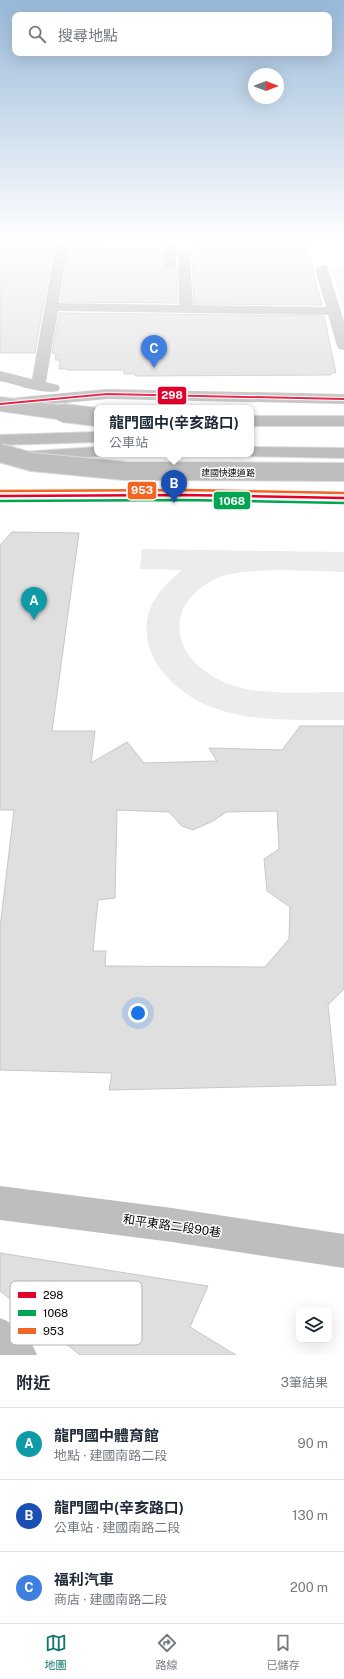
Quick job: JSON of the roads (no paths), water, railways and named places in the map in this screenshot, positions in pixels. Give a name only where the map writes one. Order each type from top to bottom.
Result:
[{"type":"main road","points":[[38,386],[52,300]]},
{"type":"main road","points":[[186,300],[186,309]]},
{"type":"main road","points":[[331,300],[344,346]]},
{"type":"main road","points":[[51,307],[334,311]]},
{"type":"main road","points":[[0,376],[38,386],[107,394],[344,399]]},
{"type":"main road","points":[[0,404],[107,394]]},
{"type":"main road","points":[[0,404],[26,409],[94,417]]},
{"type":"main road","points":[[254,421],[344,421]]},
{"type":"main road","points":[[254,436],[344,436]]},
{"type":"main road","points":[[0,440],[94,437]]},
{"type":"main road","points":[[0,460],[29,456],[94,452]]},
{"type":"main road","name":"建國快速道路","points":[[254,452],[344,453]]},
{"type":"main road","name":"建國快速道路","points":[[0,453],[32,462],[125,471],[344,472]]},
{"type":"main road","points":[[0,496],[185,495],[344,498]]},
{"type":"main road","name":"和平東路二段90巷","points":[[0,1202],[172,1225],[344,1251]]},
{"type":"main road","points":[[0,1336],[19,1355]]},
{"type":"place","name":"福利汽車","points":[[154,368]]},
{"type":"place","name":"龍門國中(辛亥路口)","points":[[174,503]]},
{"type":"place","name":"龍門國中體育館","points":[[34,620]]}]
